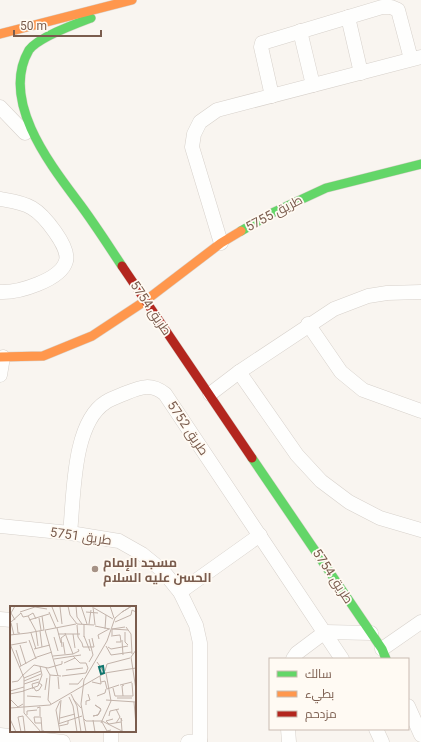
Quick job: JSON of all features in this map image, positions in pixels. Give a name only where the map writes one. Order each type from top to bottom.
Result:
[{"type":"main road","points":[[0,34],[132,0]]},
{"type":"main road","name":"طريق 5754","points":[[136,0],[59,31],[30,48],[18,66],[14,81],[20,116],[31,139],[83,208],[145,301],[210,394],[384,654]]},
{"type":"main road","name":"طريق 5755","points":[[1,357],[43,356],[92,336],[145,301],[221,244],[272,213],[326,188],[421,164]]},
{"type":"street","points":[[221,244],[194,154],[194,134],[200,122],[210,113],[416,58],[398,10],[391,7],[382,7],[262,42],[261,47],[272,96]]},
{"type":"street","points":[[348,17],[361,73]]},
{"type":"street","points":[[300,30],[313,85]]},
{"type":"street","points":[[0,107],[31,139]]},
{"type":"street","points":[[0,200],[22,203],[34,209],[44,217],[67,254],[62,268],[34,286],[23,291],[0,292]]},
{"type":"street","points":[[210,394],[308,324],[334,309],[368,296],[387,293],[421,292]]},
{"type":"street","points":[[308,324],[341,372],[363,390],[421,411]]},
{"type":"street","points":[[0,376],[1,357]]},
{"type":"street","points":[[239,372],[297,455],[321,481],[349,502],[380,518],[421,530]]},
{"type":"street","name":"طريق 5752","points":[[70,533],[80,443],[89,420],[106,402],[140,387],[149,386],[158,388],[165,394],[341,658]]},
{"type":"street","name":"طريق 5751","points":[[0,526],[70,533],[119,541],[142,554],[158,567],[180,592],[196,625],[200,643],[196,742]]},
{"type":"street","points":[[180,592],[260,535]]},
{"type":"street","points":[[0,619],[10,620]]},
{"type":"street","points":[[384,654],[421,622]]},
{"type":"street","points":[[294,658],[297,653],[325,632],[371,633]]},
{"type":"street","points":[[409,708],[421,735]]},
{"type":"street","points":[[288,730],[289,742]]},
{"type":"street","points":[[376,730],[382,742]]},
{"type":"street","points":[[111,742],[112,732]]},
{"type":"street","points":[[0,735],[59,742]]},
{"type":"traffic: fast","points":[[91,18],[67,27],[34,45],[29,50],[22,69],[20,89],[24,110],[42,150],[122,266]]},
{"type":"traffic: fast","points":[[241,231],[272,213],[326,188],[421,164]]},
{"type":"traffic: fast","points":[[252,458],[382,649],[386,658]]},
{"type":"traffic: slow","points":[[0,34],[132,0]]},
{"type":"traffic: slow","points":[[0,357],[43,356],[92,336],[145,301],[221,243],[241,231]]},
{"type":"traffic: jam","points":[[122,266],[252,458]]},
{"type":"place","name":"مسجد الإمام الحسن عليه السلام","points":[[95,569]]}]
